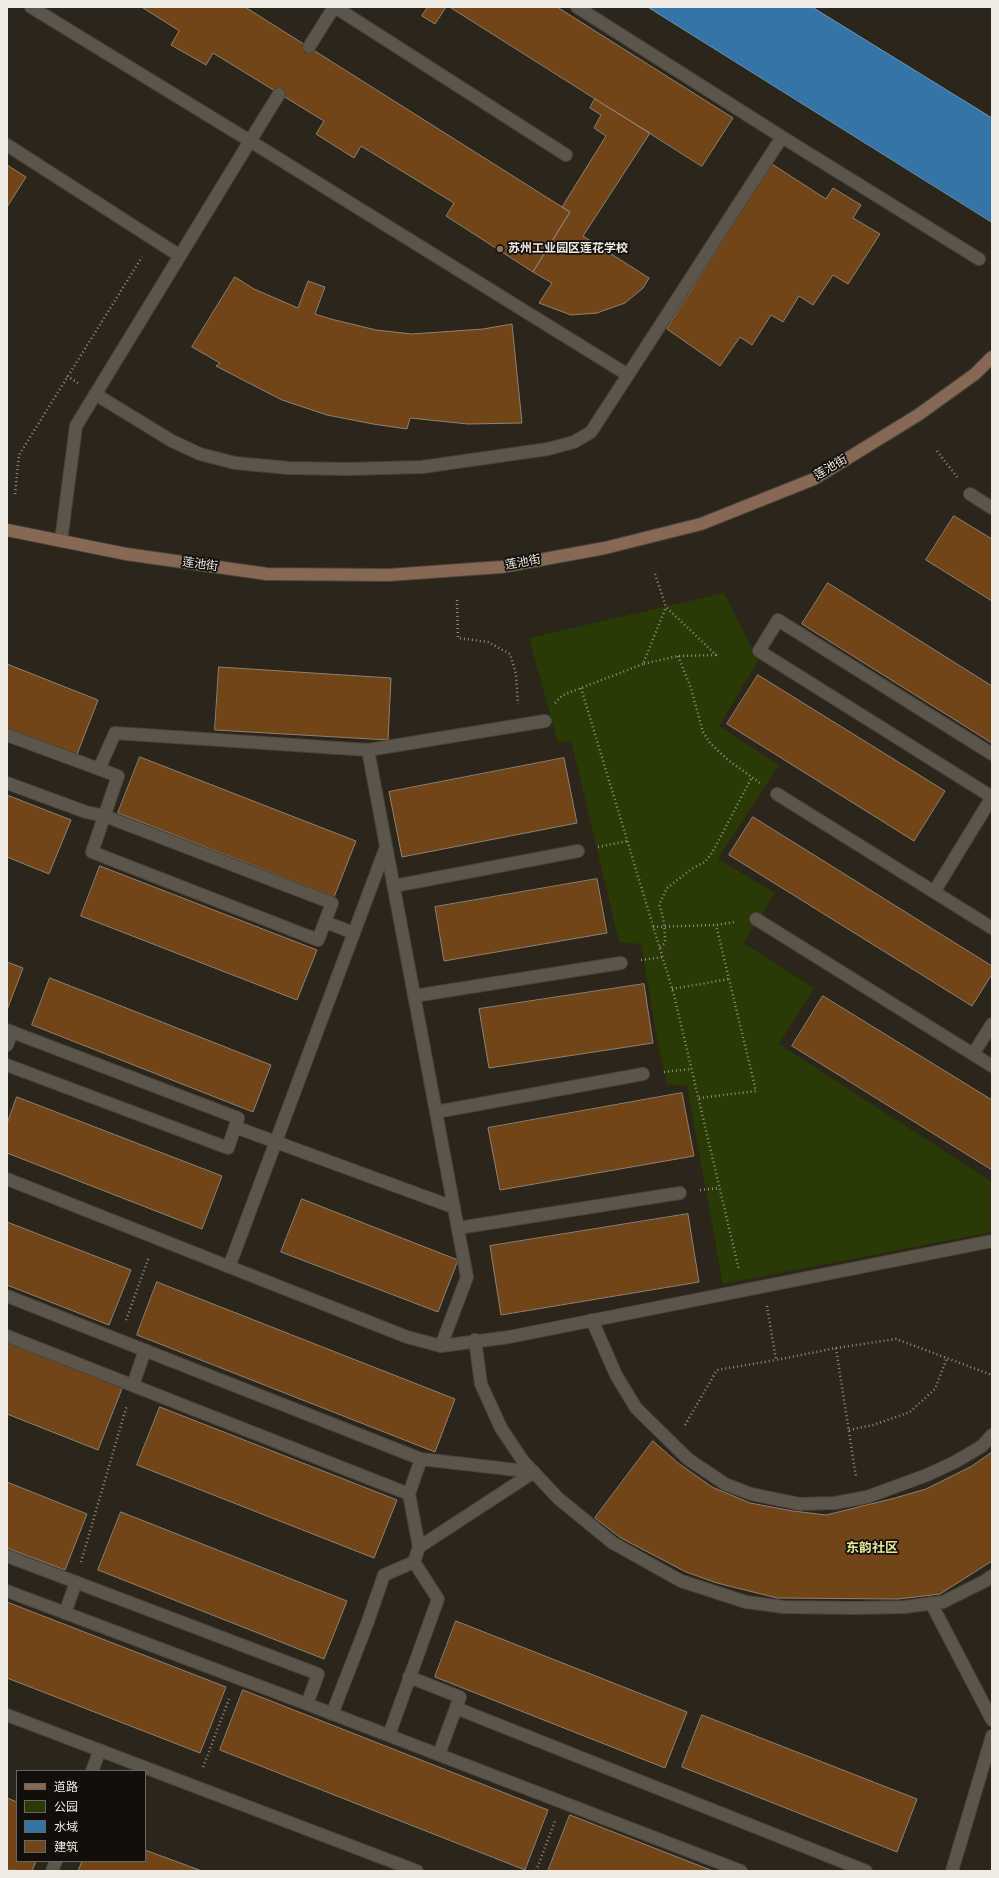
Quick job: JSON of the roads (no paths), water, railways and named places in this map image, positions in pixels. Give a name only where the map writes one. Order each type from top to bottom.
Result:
[{"type":"main road","name":"莲池街","points":[[7,530],[126,554],[267,574],[389,575],[501,567],[605,548],[701,524],[814,479],[918,415],[975,374],[992,357]]},
{"type":"street","points":[[31,7],[628,375]]},
{"type":"street","points":[[309,46],[334,7],[566,155]]},
{"type":"street","points":[[577,7],[782,137],[979,259]]},
{"type":"street","points":[[61,541],[76,426],[279,94]]},
{"type":"street","points":[[95,394],[172,441],[200,454],[235,463],[289,468],[348,469],[422,467],[548,449],[574,442],[591,432],[782,137]]},
{"type":"street","points":[[7,145],[180,256]]},
{"type":"street","points":[[970,494],[992,508]]},
{"type":"street","points":[[934,892],[992,797],[759,651],[778,620],[992,754]]},
{"type":"street","points":[[99,769],[115,734],[368,750],[546,721]]},
{"type":"street","points":[[7,735],[118,776],[105,816],[92,852],[318,940],[332,903],[105,816],[86,812],[7,782]]},
{"type":"street","points":[[368,750],[467,1277],[441,1346]]},
{"type":"street","points":[[777,794],[992,928]]},
{"type":"street","points":[[229,1267],[386,847]]},
{"type":"street","points":[[394,886],[578,851]]},
{"type":"street","points":[[756,919],[992,1066]]},
{"type":"street","points":[[325,922],[354,933]]},
{"type":"street","points":[[414,996],[621,964]]},
{"type":"street","points":[[973,1054],[992,1024]]},
{"type":"street","points":[[7,1045],[9,1031],[238,1118],[228,1148],[7,1065]]},
{"type":"street","points":[[436,1112],[642,1074]]},
{"type":"street","points":[[235,1127],[453,1207]]},
{"type":"street","points":[[7,1179],[407,1337],[441,1346],[475,1340],[510,1337],[992,1241]]},
{"type":"street","points":[[458,1228],[680,1193]]},
{"type":"street","points":[[7,1296],[422,1459],[534,1472]]},
{"type":"street","points":[[592,1320],[616,1375],[636,1408],[673,1446],[688,1458],[725,1484],[751,1494],[800,1504],[835,1503],[860,1498],[892,1489],[955,1462],[982,1446],[992,1435]]},
{"type":"street","points":[[7,1336],[409,1494]]},
{"type":"street","points":[[475,1340],[481,1384],[501,1428],[523,1461],[559,1499],[613,1543],[681,1580],[746,1602],[784,1607],[904,1607],[943,1602],[992,1576]]},
{"type":"street","points":[[133,1385],[145,1350]]},
{"type":"street","points":[[332,1714],[367,1624],[384,1575],[414,1562],[419,1547],[409,1494],[422,1459]]},
{"type":"street","points":[[419,1547],[534,1472]]},
{"type":"street","points":[[7,1556],[318,1674],[307,1704]]},
{"type":"street","points":[[389,1735],[438,1599],[414,1562]]},
{"type":"street","points":[[65,1613],[76,1582]]},
{"type":"street","points":[[7,1591],[439,1754],[740,1871]]},
{"type":"street","points":[[930,1603],[992,1720]]},
{"type":"street","points":[[409,1677],[460,1697],[439,1754]]},
{"type":"street","points":[[456,1708],[866,1871]]},
{"type":"street","points":[[7,1715],[417,1871]]},
{"type":"street","points":[[952,1871],[992,1736]]},
{"type":"street","points":[[92,1770],[100,1750]]},
{"type":"water","points":[[648,7],[812,7],[992,118],[992,222]]},
{"type":"place","name":"苏州工业园区莲花学校","points":[[500,249]]},
{"type":"district","name":"东韵社区","points":[[872,1549]]}]
